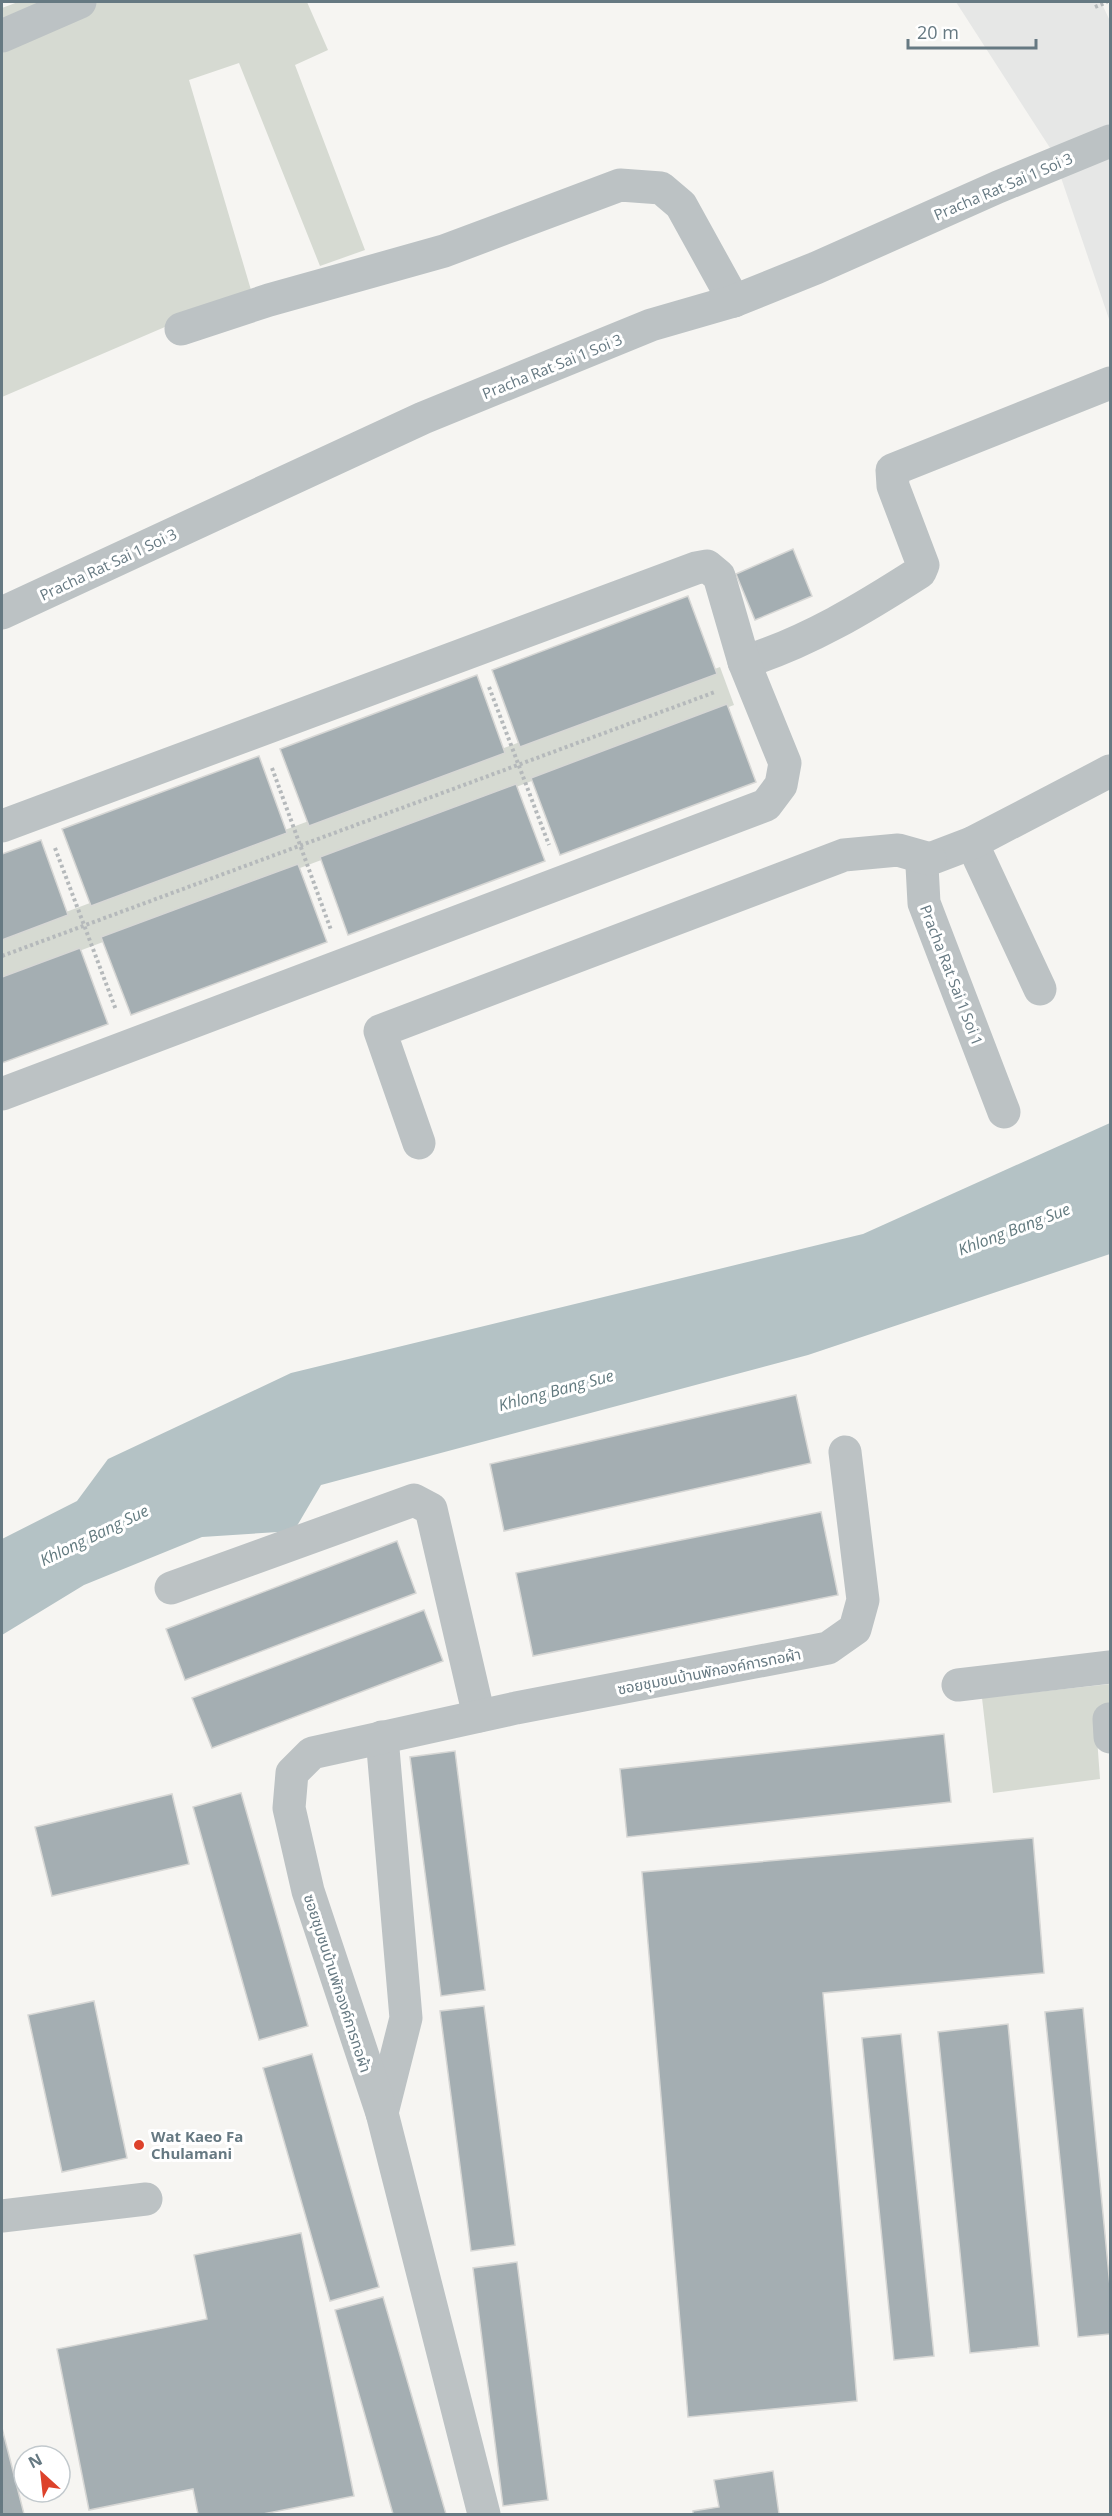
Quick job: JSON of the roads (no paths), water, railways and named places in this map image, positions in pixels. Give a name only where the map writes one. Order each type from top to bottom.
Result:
[{"type":"street","points":[[2,36],[80,2]]},
{"type":"street","name":"Pracha Rat Sai 1 Soi 3","points":[[2,613],[423,418],[651,325],[734,301],[816,268],[998,187],[1110,141]]},
{"type":"street","points":[[181,329],[269,300],[444,251],[620,185],[661,188],[681,205],[734,301]]},
{"type":"street","points":[[747,671],[774,653],[851,616],[920,572],[923,565],[893,486],[892,470],[1110,383]]},
{"type":"street","points":[[2,826],[696,567],[707,566],[719,576],[747,671],[784,763],[781,785],[766,805],[2,1094]]},
{"type":"street","points":[[419,1143],[380,1031],[844,855],[898,850],[930,859],[972,843],[1110,771]]},
{"type":"street","points":[[972,843],[1040,989]]},
{"type":"street","name":"Pracha Rat Sai 1 Soi 1","points":[[930,859],[922,866],[924,903],[1004,1112]]},
{"type":"street","name":"ซอยชุมชนบ้านพักองค์การทอผ้า","points":[[483,2514],[382,2113],[308,1891],[290,1808],[292,1773],[312,1753],[479,1716],[828,1648],[855,1629],[863,1600],[845,1452]]},
{"type":"street","points":[[171,1588],[414,1500],[431,1509],[479,1716]]},
{"type":"street","points":[[958,1686],[1110,1667]]},
{"type":"street","name":"ซอยชุมชนบ้านพักองค์การทอผ้า","points":[[382,1737],[406,2018],[382,2113]]},
{"type":"street","points":[[2,2216],[146,2199]]},
{"type":"water","name":"Khlong Bang Sue","points":[[1110,1123],[1110,1254],[808,1355],[321,1485],[294,1531],[202,1537],[84,1585],[2,1635],[2,1539],[77,1501],[108,1459],[291,1373],[863,1234]]},
{"type":"place","name":"Wat Kaeo Fa Chulamani","points":[[139,2145]]}]
